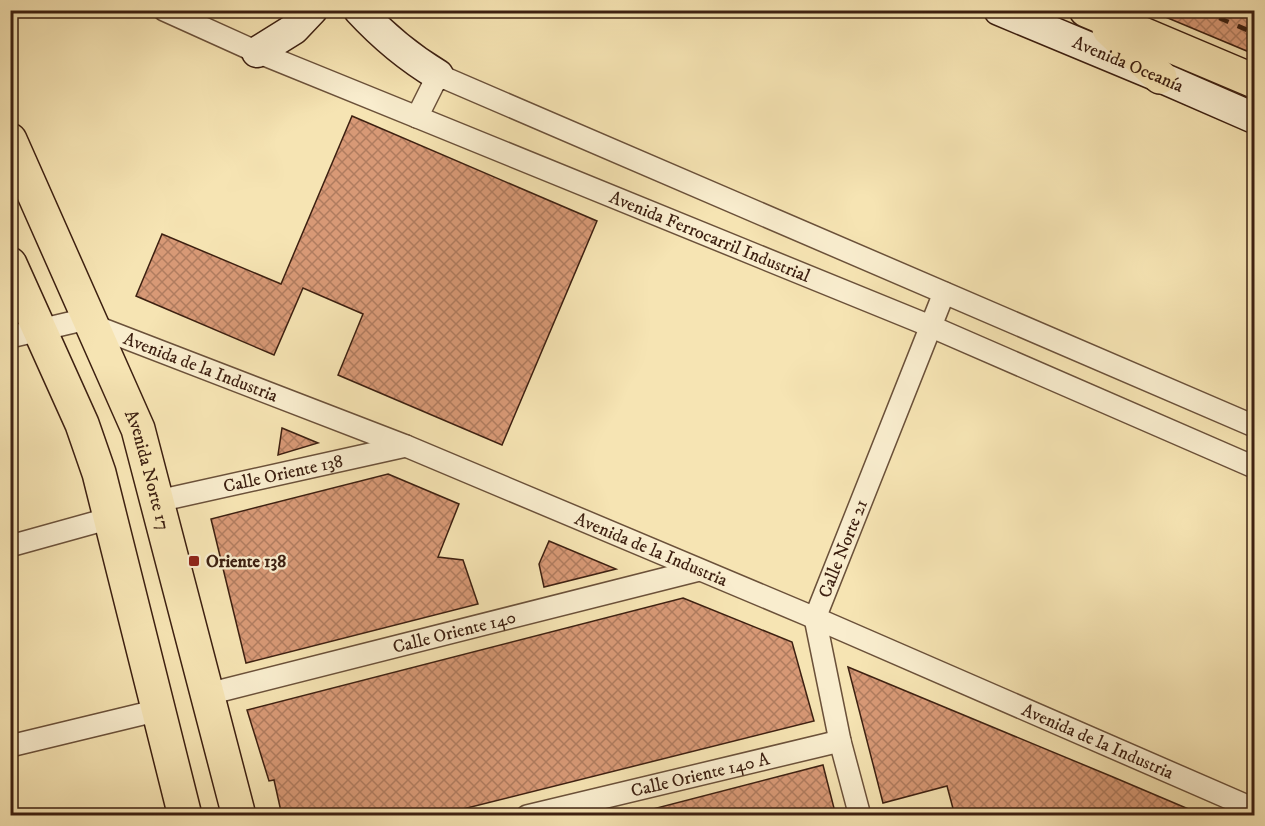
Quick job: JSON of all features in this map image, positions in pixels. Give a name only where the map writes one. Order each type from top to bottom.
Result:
[{"type":"main road","points":[[257,52],[294,29],[312,10]]},
{"type":"main road","points":[[359,10],[383,36],[415,61],[438,75]]},
{"type":"main road","name":"Avenida Oceanía","points":[[999,10],[1160,76],[1251,122]]},
{"type":"main road","points":[[1088,11],[1160,76]]},
{"type":"main road","name":"Avenida Oceanía","points":[[1088,11],[1254,81]]},
{"type":"main road","name":"Avenida Norte 17","points":[[10,140],[138,429],[239,816]]},
{"type":"main road","points":[[10,264],[25,334],[82,424],[99,472],[185,816]]},
{"type":"street","name":"Avenida Ferrocarril Industrial","points":[[164,10],[257,52],[930,326],[1254,467]]},
{"type":"street","points":[[417,117],[438,75],[1254,426]]},
{"type":"street","name":"Calle Norte 21","points":[[860,816],[840,741],[815,618],[944,293]]},
{"type":"street","name":"Avenida de la Industria","points":[[25,334],[78,321],[92,325],[406,446],[815,618],[1254,809]]},
{"type":"street","name":"Calle Oriente 138","points":[[158,501],[406,446]]},
{"type":"street","points":[[10,546],[111,518]]},
{"type":"street","name":"Calle Oriente 140","points":[[208,694],[699,570]]},
{"type":"street","points":[[10,746],[159,710]]},
{"type":"street","name":"Calle Oriente 140 A","points":[[527,816],[840,741]]},
{"type":"building","points":[[1254,10],[1254,54],[1151,11]]},
{"type":"building","points":[[352,116],[597,221],[502,445],[338,375],[363,314],[303,288],[274,355],[136,296],[162,234],[281,284]]},
{"type":"building","points":[[282,428],[318,443],[278,455]]},
{"type":"building","points":[[388,474],[459,504],[438,557],[463,560],[478,604],[246,663],[211,519]]},
{"type":"building","points":[[549,541],[616,569],[544,587],[539,564]]},
{"type":"building","points":[[683,598],[792,642],[814,721],[435,816],[282,816],[274,780],[269,781],[247,710]]},
{"type":"building","points":[[848,667],[1205,816],[955,816],[947,786],[883,803]]},
{"type":"building","points":[[823,765],[836,816],[650,816],[649,810]]},
{"type":"railway","points":[[1201,10],[1254,33]]},
{"type":"railway","points":[[1238,10],[1254,17]]},
{"type":"place","name":"Oriente 138","points":[[194,561]]}]
